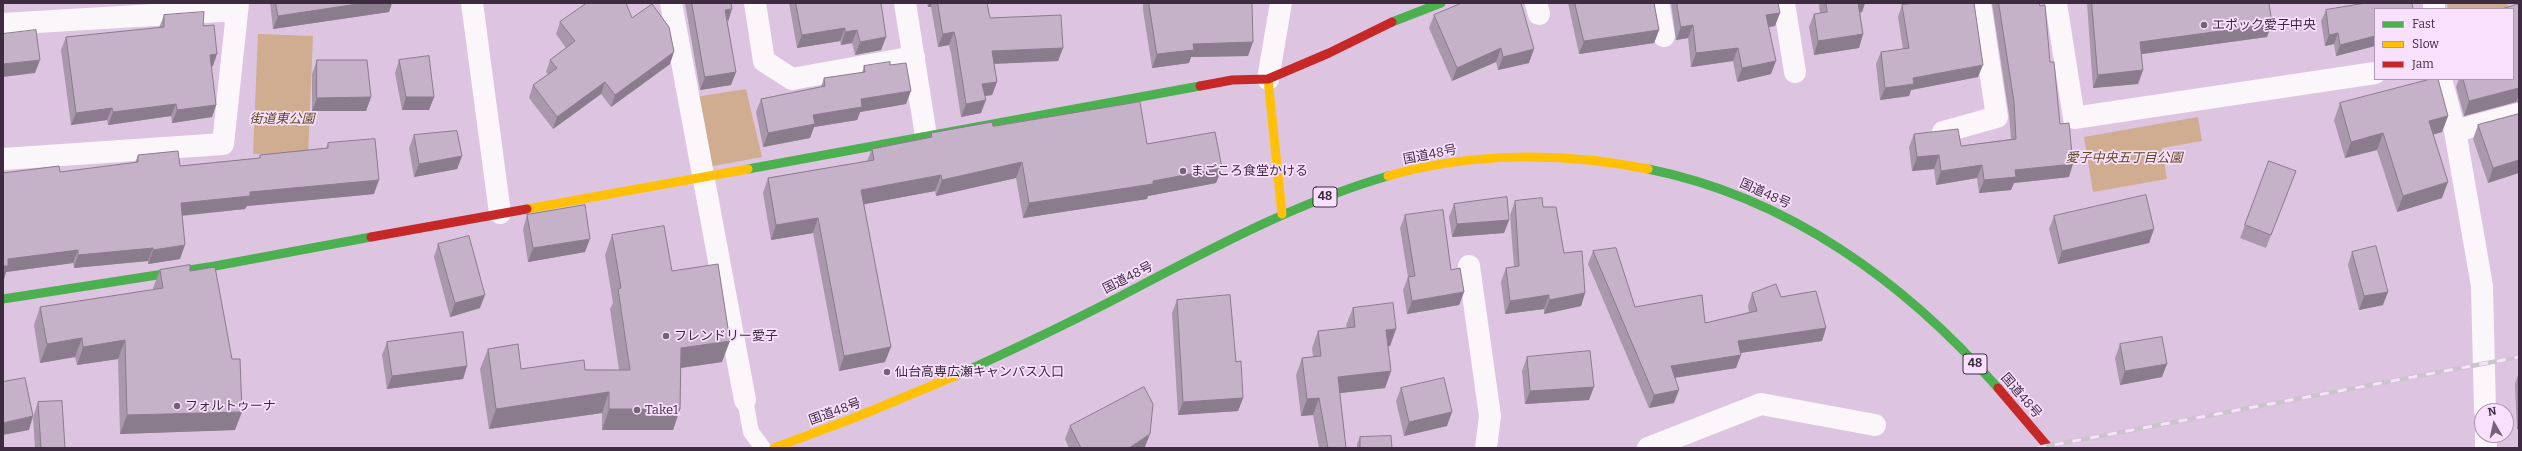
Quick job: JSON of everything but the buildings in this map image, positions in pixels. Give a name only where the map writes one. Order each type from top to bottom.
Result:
[{"type":"main road","points":[[3,299],[214,266],[500,213],[703,178],[1232,80],[1268,79],[1329,53],[1379,26],[1441,3]]},
{"type":"main road","points":[[1268,79],[1282,214]]},
{"type":"main road","name":"国道48号","points":[[774,448],[858,419],[957,376],[1083,316],[1282,214],[1354,186],[1414,170],[1481,158],[1552,156],[1618,160],[1680,175],[1747,198],[1821,234],[1894,287],[1973,362],[2049,448]]},
{"type":"street","points":[[472,3],[500,213]]},
{"type":"street","points":[[671,3],[745,400]]},
{"type":"street","points":[[755,3],[764,61],[792,79],[914,57]]},
{"type":"street","points":[[905,3],[926,136]]},
{"type":"street","points":[[1268,79],[1281,3]]},
{"type":"street","points":[[1658,3],[1664,36]]},
{"type":"street","points":[[1784,3],[1794,72]]},
{"type":"street","points":[[1943,132],[1997,118],[1980,3]]},
{"type":"street","points":[[2056,3],[2074,118],[2374,73]]},
{"type":"street","points":[[3,24],[238,6],[223,144],[3,159]]},
{"type":"street","points":[[2441,80],[2455,131],[2482,286],[2485,403]]},
{"type":"street","points":[[2455,131],[2519,114]]},
{"type":"street","points":[[1468,266],[1490,416],[1486,448]]},
{"type":"street","points":[[1648,448],[1761,404],[1876,425]]},
{"type":"lane","points":[[745,400],[751,432],[763,448]]},
{"type":"green space","points":[[2447,3],[2507,3],[2509,8],[2448,8]]},
{"type":"green space","name":"街道東公園","points":[[258,34],[313,36],[308,156],[253,154]]},
{"type":"green space","points":[[746,89],[762,157],[708,167],[695,97]]},
{"type":"green space","name":"愛子中央五丁目公園","points":[[2198,117],[2202,141],[2162,148],[2167,179],[2093,192],[2084,137]]},
{"type":"railway","points":[[2037,448],[2519,357]]},
{"type":"traffic: fast","points":[[1392,22],[1441,3]]},
{"type":"traffic: fast","points":[[748,169],[1200,86]]},
{"type":"traffic: fast","points":[[1648,169],[1699,182],[1749,200],[1796,223],[1841,249],[1924,313],[1962,349],[1998,388]]},
{"type":"traffic: fast","points":[[955,376],[1078,318],[1217,246],[1284,214],[1352,187],[1388,176]]},
{"type":"traffic: fast","points":[[3,299],[215,266],[371,237]]},
{"type":"traffic: slow","points":[[1268,79],[1282,214]]},
{"type":"traffic: slow","points":[[1388,176],[1452,162],[1518,157],[1551,157],[1616,163],[1648,169]]},
{"type":"traffic: slow","points":[[527,209],[748,169]]},
{"type":"traffic: slow","points":[[774,448],[854,418],[955,376]]},
{"type":"traffic: jam","points":[[1200,86],[1232,80],[1268,79],[1329,53],[1392,22]]},
{"type":"traffic: jam","points":[[371,237],[527,209]]},
{"type":"traffic: jam","points":[[1998,388],[2049,448]]},
{"type":"place","name":"エポック愛子中央","points":[[2204,25]]},
{"type":"place","name":"まごころ食堂かける","points":[[1183,171]]},
{"type":"place","name":"フレンドリー愛子","points":[[666,336]]},
{"type":"place","name":"仙台高専広瀬キャンパス入口","points":[[887,372]]},
{"type":"place","name":"フォルトゥーナ","points":[[177,406]]},
{"type":"place","name":"Take1","points":[[637,410]]}]
